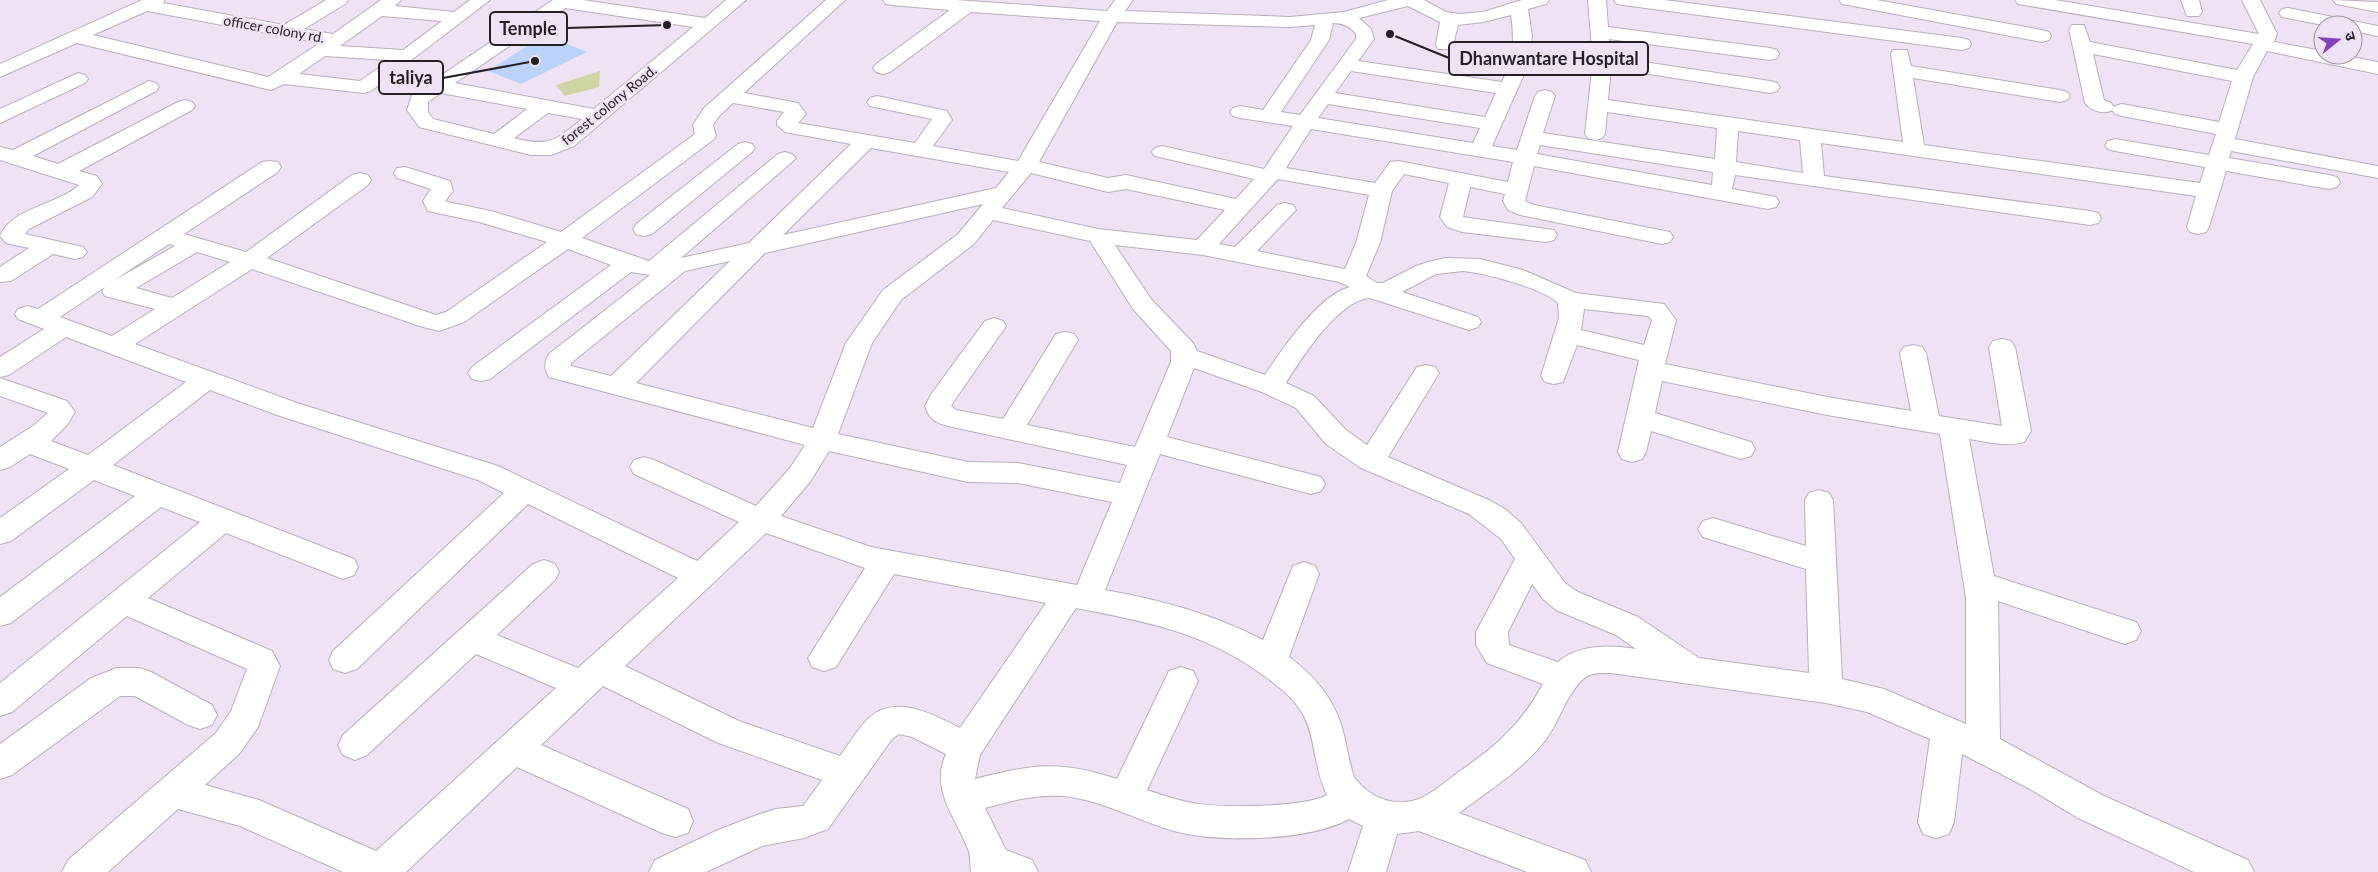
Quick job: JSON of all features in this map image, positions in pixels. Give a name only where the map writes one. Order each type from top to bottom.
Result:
[{"type":"street","points":[[287,31],[339,0]]},
{"type":"street","points":[[77,37],[275,81],[364,87],[480,0]]},
{"type":"street","name":"forest colony Road.","points":[[563,1],[419,99],[416,109],[418,116],[426,123],[531,150],[551,149],[567,142],[737,0]]},
{"type":"street","points":[[166,236],[251,259],[439,323],[455,317],[565,240],[706,136],[703,125],[706,119],[836,0]]},
{"type":"street","points":[[892,0],[966,7],[1002,5],[1117,8],[1290,22],[1335,18],[1410,0],[1450,20],[1473,18],[1540,0]]},
{"type":"street","points":[[1590,170],[1595,140],[1602,61],[1597,0]]},
{"type":"street","points":[[1622,0],[1962,44]]},
{"type":"street","points":[[1848,0],[2042,36]]},
{"type":"street","points":[[2024,0],[2074,5],[2135,19],[2205,50],[2244,77]]},
{"type":"street","points":[[2251,0],[2268,38]]},
{"type":"street","points":[[2342,0],[2378,7]]},
{"type":"street","points":[[563,1],[709,24]]},
{"type":"street","points":[[0,71],[150,3]]},
{"type":"street","name":"officer colony rd.","points":[[150,3],[287,31],[329,45],[385,5]]},
{"type":"street","points":[[385,5],[450,16]]},
{"type":"street","points":[[2074,5],[2081,46],[2095,103],[2329,182]]},
{"type":"street","points":[[1480,150],[1521,61],[1523,36],[1519,6]]},
{"type":"street","points":[[2198,227],[2244,77],[2268,38],[2285,26],[2289,6],[2318,15]]},
{"type":"street","points":[[883,68],[966,7]]},
{"type":"street","points":[[172,792],[246,811],[381,872],[762,520],[800,475],[822,440],[859,343],[892,295],[966,239],[995,203],[1024,166],[1117,8]]},
{"type":"street","points":[[1679,73],[1688,8]]},
{"type":"street","points":[[1202,248],[1271,174],[1322,96],[1365,39],[1365,33],[1359,26],[1335,18]]},
{"type":"street","points":[[1268,116],[1335,18]]},
{"type":"street","points":[[2135,19],[2142,57]]},
{"type":"street","points":[[1446,45],[1450,20]]},
{"type":"street","points":[[2363,27],[2378,30]]},
{"type":"street","points":[[1601,32],[1770,54]]},
{"type":"street","points":[[1897,36],[1914,149]]},
{"type":"street","points":[[2081,46],[2142,57],[2205,50],[2268,38],[2313,40]]},
{"type":"street","points":[[2268,38],[2378,68]]},
{"type":"street","points":[[252,96],[329,45],[399,55]]},
{"type":"street","points":[[2363,48],[2378,51]]},
{"type":"street","points":[[1602,61],[1770,87]]},
{"type":"street","points":[[1346,65],[1508,89]]},
{"type":"street","points":[[1902,70],[2060,96]]},
{"type":"street","points":[[0,117],[78,79]]},
{"type":"street","points":[[437,86],[599,116]]},
{"type":"street","points":[[8,155],[149,87]]},
{"type":"street","points":[[730,96],[791,106],[796,114],[787,120],[787,125],[792,128],[1024,166],[1108,185],[1126,182],[1241,207]]},
{"type":"street","points":[[1322,96],[1492,124]]},
{"type":"street","points":[[1545,96],[1528,148],[1514,201],[1521,208],[1662,237]]},
{"type":"street","points":[[877,102],[940,115],[942,120],[920,150]]},
{"type":"street","points":[[1598,105],[1666,124],[1728,123],[2209,191]]},
{"type":"street","points":[[62,171],[185,106]]},
{"type":"street","points":[[498,141],[544,106]]},
{"type":"street","points":[[1240,112],[1480,150],[1528,148],[1595,140],[1724,167],[1814,182],[2090,218]]},
{"type":"street","points":[[1723,194],[1728,123]]},
{"type":"street","points":[[1810,134],[1814,182]]},
{"type":"street","points":[[616,387],[867,140]]},
{"type":"street","points":[[2115,145],[2223,145],[2378,172]]},
{"type":"street","points":[[644,229],[745,148]]},
{"type":"street","points":[[1528,148],[1590,170],[1768,202]]},
{"type":"street","points":[[1162,152],[1271,174],[1381,191]]},
{"type":"street","points":[[8,155],[62,171],[89,181],[92,184],[90,188],[22,224],[11,235],[14,238],[75,252]]},
{"type":"street","points":[[785,158],[738,197],[666,267],[558,360],[558,371],[563,374],[822,440],[968,472],[1018,472],[1129,495]]},
{"type":"street","points":[[0,369],[47,322],[166,236],[270,167]]},
{"type":"street","points":[[1271,386],[1302,340],[1340,302],[1357,292],[1363,285],[1368,243],[1381,191],[1398,167],[1517,190]]},
{"type":"street","points":[[405,173],[442,186],[442,191],[434,201],[436,206],[483,216],[565,240],[642,268],[666,267],[995,203],[1098,236],[1202,248],[1240,255],[1363,285],[1469,322]]},
{"type":"street","points":[[652,176],[738,197]]},
{"type":"street","points":[[1461,179],[1452,217],[1454,222],[1462,225],[1546,235]]},
{"type":"street","points":[[114,346],[251,259],[360,180]]},
{"type":"street","points":[[1240,255],[1285,210]]},
{"type":"street","points":[[999,868],[961,799],[957,780],[960,761],[966,747],[1077,597],[1129,495],[1185,356],[1180,343],[1142,304],[1098,236]]},
{"type":"street","points":[[47,322],[117,290],[194,244]]},
{"type":"street","points":[[3,276],[49,246]]},
{"type":"street","points":[[481,373],[628,263]]},
{"type":"street","points":[[1363,285],[1396,286],[1426,270],[1455,264],[1509,272],[1571,300],[1655,309],[1664,320],[1652,362],[1632,452]]},
{"type":"street","points":[[117,290],[176,307]]},
{"type":"street","points":[[1554,376],[1574,306],[1571,300]]},
{"type":"street","points":[[47,322],[288,409],[460,463],[525,490],[701,576]]},
{"type":"street","points":[[994,326],[941,399],[938,406],[940,412],[948,417],[1010,430],[1148,451],[1311,484]]},
{"type":"street","points":[[1567,335],[1652,362],[1827,406],[2006,436],[2014,435],[2017,431],[2002,347]]},
{"type":"street","points":[[1010,430],[1065,340]]},
{"type":"street","points":[[1912,353],[1940,425],[1980,583],[1982,598],[1983,747]]},
{"type":"street","points":[[1185,356],[1271,386],[1304,402],[1336,437],[1370,461],[1480,507],[1496,517],[1511,531],[1554,591],[1567,601],[1626,626],[1693,670]]},
{"type":"street","points":[[1370,461],[1426,373]]},
{"type":"street","points":[[0,533],[92,467],[206,380]]},
{"type":"street","points":[[0,386],[58,407],[62,412],[50,427],[0,460]]},
{"type":"street","points":[[1640,418],[1741,449]]},
{"type":"street","points":[[27,442],[343,567]]},
{"type":"street","points":[[644,467],[762,520],[842,550],[886,561],[1188,620],[1248,647],[1301,687],[1315,704],[1323,721],[1337,781],[1350,799],[1365,811],[1384,818],[1409,818],[1432,812],[1526,739],[1542,718],[1565,678],[1577,666],[1593,661],[1622,660],[1826,689],[1872,699],[1983,747],[2091,807],[2147,834],[2235,872]]},
{"type":"street","points":[[345,660],[525,490]]},
{"type":"street","points":[[0,614],[158,494]]},
{"type":"street","points":[[1818,500],[1826,689]]},
{"type":"street","points":[[0,702],[223,520]]},
{"type":"street","points":[[1714,529],[1821,562]]},
{"type":"street","points":[[1530,559],[1492,632],[1492,645],[1498,654],[1565,678]]},
{"type":"street","points":[[824,658],[886,561]]},
{"type":"street","points":[[355,745],[544,572]]},
{"type":"street","points":[[1271,663],[1304,574]]},
{"type":"street","points":[[1980,583],[2125,631]]},
{"type":"street","points":[[82,872],[228,743],[238,732],[246,717],[264,666],[260,660],[124,601]]},
{"type":"street","points":[[472,638],[591,677],[728,732],[848,774]]},
{"type":"street","points":[[1125,799],[1181,681]]},
{"type":"street","points":[[0,764],[103,688],[117,682],[139,682],[200,715]]},
{"type":"street","points":[[668,872],[743,836],[773,826],[804,823],[815,818],[880,729],[890,722],[901,720],[911,722],[966,747]]},
{"type":"street","points":[[1936,822],[1948,731]]},
{"type":"street","points":[[513,750],[675,821]]},
{"type":"street","points":[[961,799],[1047,780],[1078,784],[1179,816],[1214,822],[1307,818],[1337,810],[1350,799]]},
{"type":"street","points":[[1420,815],[1511,860],[1572,872]]},
{"type":"street","points":[[1368,872],[1384,818]]},
{"type":"green space","points":[[600,71],[599,87],[565,96],[556,85]]},
{"type":"water","points":[[545,35],[587,52],[521,84],[488,71]]},
{"type":"place","name":"Temple","points":[[667,25]]},
{"type":"place","name":"Dhanwantare Hospital","points":[[1390,34]]},
{"type":"place","name":"taliya","points":[[535,61]]}]
